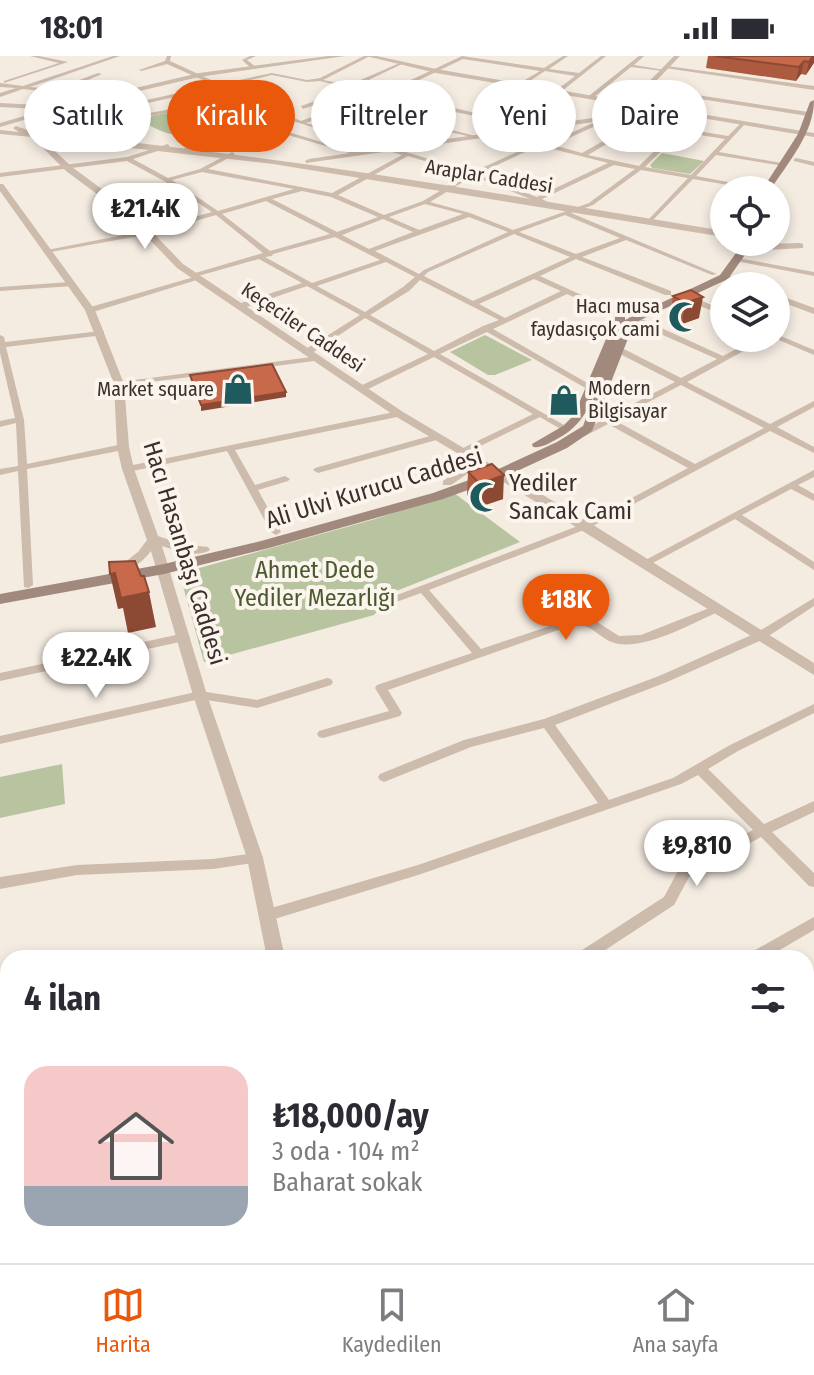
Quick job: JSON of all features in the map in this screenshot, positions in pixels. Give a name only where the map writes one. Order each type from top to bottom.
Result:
[{"type":"main road","points":[[787,176],[809,135],[808,114],[814,102]]},
{"type":"main road","points":[[776,176],[809,135]]},
{"type":"main road","points":[[572,433],[627,316],[668,293],[710,278]]},
{"type":"main road","points":[[627,316],[684,296],[710,280]]},
{"type":"main road","name":"Ali Ulvi Kurucu Caddesi","points":[[0,599],[163,564],[438,496],[588,428],[602,416],[627,316]]},
{"type":"main road","name":"Ali Ulvi Kurucu Caddesi","points":[[0,590],[126,566],[163,564],[493,471]]},
{"type":"street","points":[[32,56],[91,66]]},
{"type":"street","points":[[49,80],[118,56]]},
{"type":"street","points":[[254,56],[244,60],[254,68]]},
{"type":"street","points":[[151,86],[199,75],[342,56]]},
{"type":"street","points":[[245,80],[272,74],[318,80],[368,56],[496,80]]},
{"type":"street","points":[[529,80],[566,56]]},
{"type":"street","points":[[573,80],[604,56]]},
{"type":"street","points":[[629,56],[641,57]]},
{"type":"street","points":[[654,80],[677,56]]},
{"type":"street","points":[[415,80],[465,57],[580,75]]},
{"type":"street","points":[[613,80],[641,57]]},
{"type":"street","points":[[141,70],[168,59],[210,80]]},
{"type":"street","points":[[2,82],[66,62]]},
{"type":"street","points":[[364,80],[400,63]]},
{"type":"street","points":[[631,66],[814,88]]},
{"type":"street","points":[[85,80],[100,74]]},
{"type":"street","points":[[2,82],[24,88]]},
{"type":"street","points":[[0,95],[24,88]]},
{"type":"street","points":[[576,93],[592,96]]},
{"type":"street","points":[[707,99],[808,114]]},
{"type":"street","points":[[303,107],[311,104]]},
{"type":"street","points":[[0,105],[24,106]]},
{"type":"street","points":[[733,122],[749,105]]},
{"type":"street","points":[[151,114],[165,111]]},
{"type":"street","points":[[707,117],[809,135]]},
{"type":"street","points":[[301,123],[311,119]]},
{"type":"street","points":[[0,128],[24,120]]},
{"type":"street","points":[[295,121],[311,126]]},
{"type":"street","points":[[650,221],[742,124]]},
{"type":"street","name":"Araplar Caddesi","points":[[0,128],[24,130]]},
{"type":"street","name":"Araplar Caddesi","points":[[0,128],[24,132]]},
{"type":"street","name":"Keçeciler Caddesi","points":[[0,128],[24,137]]},
{"type":"street","points":[[16,128],[24,131]]},
{"type":"street","points":[[707,134],[730,138]]},
{"type":"street","points":[[295,136],[358,154]]},
{"type":"street","points":[[0,175],[69,169],[128,159],[167,146]]},
{"type":"street","points":[[583,155],[592,150]]},
{"type":"street","name":"Keçeciler Caddesi","points":[[51,152],[150,232],[180,266],[314,354],[361,389],[814,670]]},
{"type":"street","name":"Araplar Caddesi","points":[[214,152],[322,164],[710,233]]},
{"type":"street","points":[[322,164],[372,152]]},
{"type":"street","points":[[402,152],[473,174],[548,204]]},
{"type":"street","points":[[90,310],[337,234],[425,202],[473,174],[521,152]]},
{"type":"street","points":[[571,152],[613,163],[710,180]]},
{"type":"street","points":[[119,384],[314,354],[421,278],[426,271],[512,233],[581,209],[601,198],[656,152]]},
{"type":"street","points":[[716,153],[784,164]]},
{"type":"street","points":[[170,179],[202,170],[232,154]]},
{"type":"street","points":[[333,195],[408,154]]},
{"type":"street","points":[[128,159],[170,179],[220,213],[270,255]]},
{"type":"street","points":[[796,160],[814,164]]},
{"type":"street","points":[[538,199],[613,163]]},
{"type":"street","points":[[202,170],[333,195],[418,232]]},
{"type":"street","name":"Hacı Hasanbaşı Caddesi","points":[[2,189],[90,310],[101,333],[119,384],[123,447],[128,469],[163,564],[200,695],[255,858],[275,950]]},
{"type":"street","points":[[47,252],[150,232],[302,189]]},
{"type":"street","points":[[267,199],[504,320]]},
{"type":"street","points":[[425,202],[468,214],[668,293]]},
{"type":"street","points":[[0,208],[15,206]]},
{"type":"street","points":[[369,251],[468,214]]},
{"type":"street","points":[[567,214],[711,272]]},
{"type":"street","points":[[473,304],[575,257],[626,238]]},
{"type":"street","points":[[790,244],[814,248]]},
{"type":"street","points":[[790,246],[800,246]]},
{"type":"street","points":[[764,256],[814,274]]},
{"type":"street","points":[[261,257],[572,433]]},
{"type":"street","points":[[241,306],[386,260]]},
{"type":"street","points":[[534,276],[724,359]]},
{"type":"street","points":[[0,289],[70,284]]},
{"type":"street","points":[[361,389],[567,291]]},
{"type":"street","points":[[684,296],[710,308]]},
{"type":"street","points":[[790,302],[814,311]]},
{"type":"street","points":[[486,328],[592,388]]},
{"type":"street","points":[[28,585],[20,420],[1,342],[101,333]]},
{"type":"street","points":[[790,342],[814,353]]},
{"type":"street","points":[[619,350],[814,450]]},
{"type":"street","points":[[602,416],[681,382],[737,352]]},
{"type":"street","points":[[388,602],[586,526],[814,404]]},
{"type":"street","points":[[128,469],[399,414]]},
{"type":"street","points":[[447,483],[463,472],[465,463],[462,452],[539,414]]},
{"type":"street","points":[[602,416],[695,468]]},
{"type":"street","points":[[0,424],[20,420]]},
{"type":"street","points":[[318,470],[437,437]]},
{"type":"street","points":[[0,472],[123,447]]},
{"type":"street","points":[[231,450],[276,532]]},
{"type":"street","points":[[645,563],[814,473]]},
{"type":"street","points":[[252,489],[285,479]]},
{"type":"street","points":[[791,485],[814,498]]},
{"type":"street","points":[[735,515],[814,567]]},
{"type":"street","points":[[126,566],[142,555],[154,539],[179,548],[204,550]]},
{"type":"street","points":[[423,589],[479,654]]},
{"type":"street","points":[[384,777],[468,743],[547,723],[663,679],[760,636],[814,601]]},
{"type":"street","points":[[323,734],[396,713],[381,688],[574,621],[594,622],[614,640],[644,638],[716,609]]},
{"type":"street","points":[[0,677],[185,637]]},
{"type":"street","points":[[0,740],[200,695],[257,704],[327,682]]},
{"type":"street","points":[[268,915],[418,870],[677,781],[814,708]]},
{"type":"street","points":[[547,723],[605,804]]},
{"type":"street","points":[[699,768],[814,882]]},
{"type":"street","points":[[593,950],[669,901],[684,873],[814,806]]},
{"type":"street","points":[[0,883],[77,870],[213,864],[255,858]]},
{"type":"street","points":[[767,950],[814,923]]},
{"type":"green space","points":[[167,114],[167,132],[151,126],[151,116]]},
{"type":"green space","points":[[662,153],[704,161],[690,174],[652,168],[650,165]]},
{"type":"green space","points":[[485,335],[532,360],[488,375],[450,352]]},
{"type":"green space","name":"Ahmet Dede Yediler Mezarlığı","points":[[454,493],[520,542],[381,597],[383,605],[374,615],[204,662],[181,579],[192,570],[375,519]]},
{"type":"green space","points":[[62,764],[65,804],[0,818],[0,777]]},
{"type":"building","points":[[715,56],[813,56],[799,67]]},
{"type":"building","points":[[691,290],[703,297],[685,303],[673,296]]},
{"type":"building","name":"Market square","points":[[272,364],[286,392],[201,405],[190,375]]},
{"type":"building","points":[[492,464],[504,475],[480,484],[468,472]]},
{"type":"building","points":[[135,561],[149,592],[121,598],[115,573],[110,574],[109,562]]},
{"type":"place","name":"Hacı musa faydasıçok cami","points":[[684,317]]},
{"type":"place","name":"Market square","points":[[238,389]]},
{"type":"place","name":"Modern Bilgisayar","points":[[564,400]]},
{"type":"place","name":"Yediler Sancak Cami","points":[[485,497]]}]
